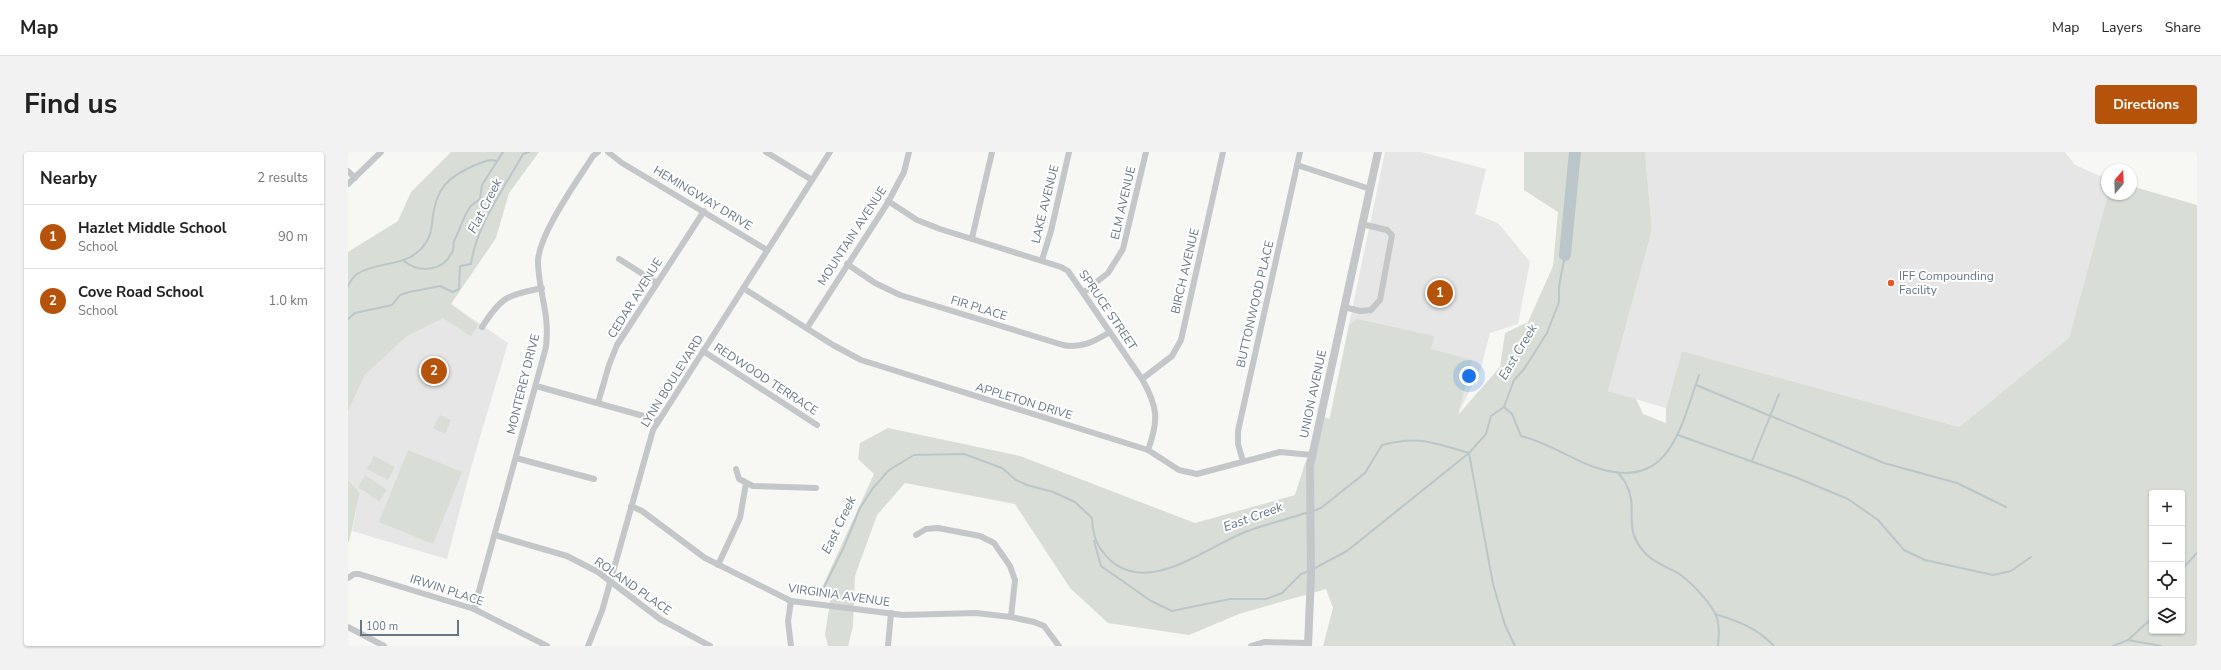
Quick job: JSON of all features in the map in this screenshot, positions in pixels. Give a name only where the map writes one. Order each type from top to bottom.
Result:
[{"type":"street","points":[[348,184],[381,152]]},
{"type":"street","name":"MONTEREY DRIVE","points":[[474,609],[536,386],[548,333],[547,315],[538,261],[542,240],[593,156],[598,152]]},
{"type":"street","name":"HEMINGWAY DRIVE","points":[[608,152],[622,163],[767,250]]},
{"type":"street","points":[[766,152],[812,180]]},
{"type":"street","name":"LYNN BOULEVARD","points":[[588,646],[610,582],[650,437],[658,420],[830,152]]},
{"type":"street","name":"MOUNTAIN AVENUE","points":[[807,328],[888,202],[904,172],[909,152]]},
{"type":"street","points":[[972,238],[992,152]]},
{"type":"street","name":"LAKE AVENUE","points":[[1042,260],[1051,231],[1069,152]]},
{"type":"street","name":"ELM AVENUE","points":[[1084,292],[1108,273],[1123,249],[1146,152]]},
{"type":"street","name":"BIRCH AVENUE","points":[[1142,379],[1172,356],[1181,340],[1223,152]]},
{"type":"street","name":"BUTTONWOOD PLACE","points":[[1242,461],[1238,444],[1238,431],[1300,152]]},
{"type":"street","name":"UNION AVENUE","points":[[1308,645],[1311,575],[1310,466],[1378,152]]},
{"type":"street","points":[[1298,165],[1370,189]]},
{"type":"street","points":[[348,171],[355,178]]},
{"type":"street","name":"SPRUCE STREET","points":[[888,202],[917,220],[940,230],[972,238],[1061,266],[1068,271],[1084,292],[1142,379],[1152,398],[1156,413],[1156,425],[1148,450]]},
{"type":"street","name":"CEDAR AVENUE","points":[[598,403],[614,351],[704,211]]},
{"type":"street","points":[[1344,307],[1360,311],[1371,310],[1380,300],[1392,235],[1387,230],[1362,224]]},
{"type":"street","points":[[619,259],[657,283]]},
{"type":"street","name":"FIR PLACE","points":[[847,264],[875,283],[900,295],[1063,345],[1074,347],[1087,345],[1110,332]]},
{"type":"street","points":[[482,327],[501,300],[514,294],[542,288]]},
{"type":"street","name":"APPLETON DRIVE","points":[[743,288],[844,352],[879,368],[1148,450],[1179,470],[1196,474],[1280,452],[1312,455]]},
{"type":"street","name":"REDWOOD TERRACE","points":[[703,351],[817,425]]},
{"type":"street","points":[[536,386],[658,420]]},
{"type":"street","points":[[516,458],[594,479]]},
{"type":"street","points":[[736,469],[739,479],[753,486],[816,488]]},
{"type":"street","points":[[718,565],[740,518],[746,483]]},
{"type":"street","name":"VIRGINIA AVENUE","points":[[631,506],[642,511],[705,558],[778,597],[791,601],[910,615],[976,613],[1011,617],[1034,622],[1044,626],[1049,630],[1059,646]]},
{"type":"street","points":[[916,535],[926,529],[938,528],[980,536],[994,543],[1010,566],[1015,580],[1011,617]]},
{"type":"street","name":"ROLAND PLACE","points":[[495,535],[563,554],[610,582],[660,619],[710,646]]},
{"type":"street","name":"IRWIN PLACE","points":[[348,578],[354,574],[359,574],[474,609],[547,646]]},
{"type":"street","points":[[791,601],[788,621],[791,646]]},
{"type":"street","points":[[888,646],[891,613]]},
{"type":"street","points":[[348,627],[384,646]]},
{"type":"street","points":[[1251,646],[1264,642],[1308,645]]},
{"type":"shaded area","points":[[451,152],[539,152],[509,193],[496,238],[451,304],[478,325],[471,336],[443,318],[407,336],[365,375],[348,411],[348,252],[398,221],[411,192]]},
{"type":"shaded area","points":[[1385,152],[1421,152],[1486,169],[1475,214],[1498,223],[1530,262],[1518,324],[1490,333],[1481,368],[1457,416],[1329,420]]},
{"type":"shaded area","points":[[1524,152],[1645,152],[1652,230],[1608,391],[1636,399],[1643,414],[1666,423],[1666,408],[1682,351],[1959,427],[2069,338],[2106,200],[2137,200],[2137,188],[2197,205],[2197,646],[1323,646],[1333,608],[1326,589],[1239,614],[1189,635],[1108,623],[1070,588],[1015,504],[905,483],[877,515],[855,576],[853,626],[848,646],[828,646],[825,634],[832,591],[821,590],[874,474],[858,459],[860,443],[888,428],[1020,456],[1195,523],[1295,495],[1320,416],[1330,419],[1349,325],[1357,319],[1434,336],[1431,349],[1472,360],[1458,415],[1500,367],[1505,333],[1528,322],[1553,266],[1558,212],[1524,190]]},
{"type":"shaded area","points":[[1645,152],[2065,152],[2075,165],[2101,176],[2101,200],[2106,200],[2069,338],[1959,427],[1682,351],[1666,408],[1608,391],[1652,230]]},
{"type":"shaded area","points":[[451,304],[508,343],[472,464],[447,559],[352,531],[360,493],[348,480],[348,411],[365,375],[407,336]]},
{"type":"shaded area","points":[[440,415],[451,420],[445,434],[433,428]]},
{"type":"shaded area","points":[[408,450],[462,472],[433,544],[379,522]]},
{"type":"shaded area","points":[[374,456],[395,467],[388,480],[367,469]]},
{"type":"shaded area","points":[[365,475],[387,490],[379,501],[358,487]]},
{"type":"shaded area","points":[[348,480],[360,493],[349,542],[348,542]]},
{"type":"waterway","points":[[404,261],[417,268],[424,269],[438,266],[449,257],[453,250],[454,241],[465,215],[471,206],[480,199],[482,185],[503,152]]},
{"type":"waterway","name":"Flat Creek","points":[[348,319],[355,313],[392,305],[400,295],[409,292],[440,286],[453,292],[459,289],[460,266],[471,264],[479,235],[492,207],[523,154],[529,152]]},
{"type":"waterway","name":"East Creek","points":[[1565,255],[1575,152]]},
{"type":"waterway","points":[[348,286],[357,274],[366,269],[403,260],[420,250],[430,235],[435,205],[441,190],[446,184],[457,174],[473,166],[488,160],[496,161]]},
{"type":"waterway","name":"East Creek","points":[[1313,511],[1321,508],[1365,473],[1382,445],[1416,440],[1435,443],[1469,453],[1486,434],[1491,416],[1504,407],[1514,380],[1524,369],[1547,333],[1559,302],[1559,286],[1565,255]]},
{"type":"waterway","points":[[1504,407],[1512,414],[1521,436],[1540,442],[1594,467],[1619,473],[1639,471],[1655,464],[1668,451],[1685,416],[1699,375]]},
{"type":"waterway","points":[[1696,385],[1884,463],[1957,483],[2006,507]]},
{"type":"waterway","points":[[1752,461],[1779,394]]},
{"type":"waterway","points":[[1678,435],[1795,477],[1848,499],[1878,520],[1904,550],[1925,560],[1993,575],[2011,571],[2031,557]]},
{"type":"waterway","name":"East Creek","points":[[1313,569],[1347,551],[1469,453],[1493,584],[1505,625],[1515,646]]},
{"type":"waterway","name":"East Creek","points":[[823,596],[825,585],[844,547],[860,508],[873,488],[889,470],[914,455],[964,454],[1002,468],[1016,480],[1027,485],[1053,492],[1075,502],[1092,518],[1093,530],[1098,545],[1109,559],[1124,569],[1141,573],[1159,571],[1177,565],[1245,532],[1309,512]]},
{"type":"waterway","points":[[1617,472],[1624,480],[1630,493],[1632,528],[1639,545],[1647,555],[1661,565],[1678,573],[1688,581],[1708,602],[1718,621],[1718,646]]},
{"type":"waterway","points":[[1094,541],[1101,566],[1151,601],[1172,611],[1230,599],[1266,599],[1282,593],[1301,574],[1309,571]]},
{"type":"waterway","points":[[2185,566],[2197,553]]},
{"type":"waterway","points":[[1715,614],[1732,619],[1747,626],[1761,634],[1774,646]]},
{"type":"waterway","points":[[2113,646],[2128,640],[2149,621]]},
{"type":"waterway","points":[[2128,640],[2161,646]]},
{"type":"place","name":"IFF Compounding Facility","points":[[1891,283]]},
{"type":"place","name":"Hazlet Middle School","points":[[1440,293]]},
{"type":"place","name":"Cove Road School","points":[[434,371]]}]
